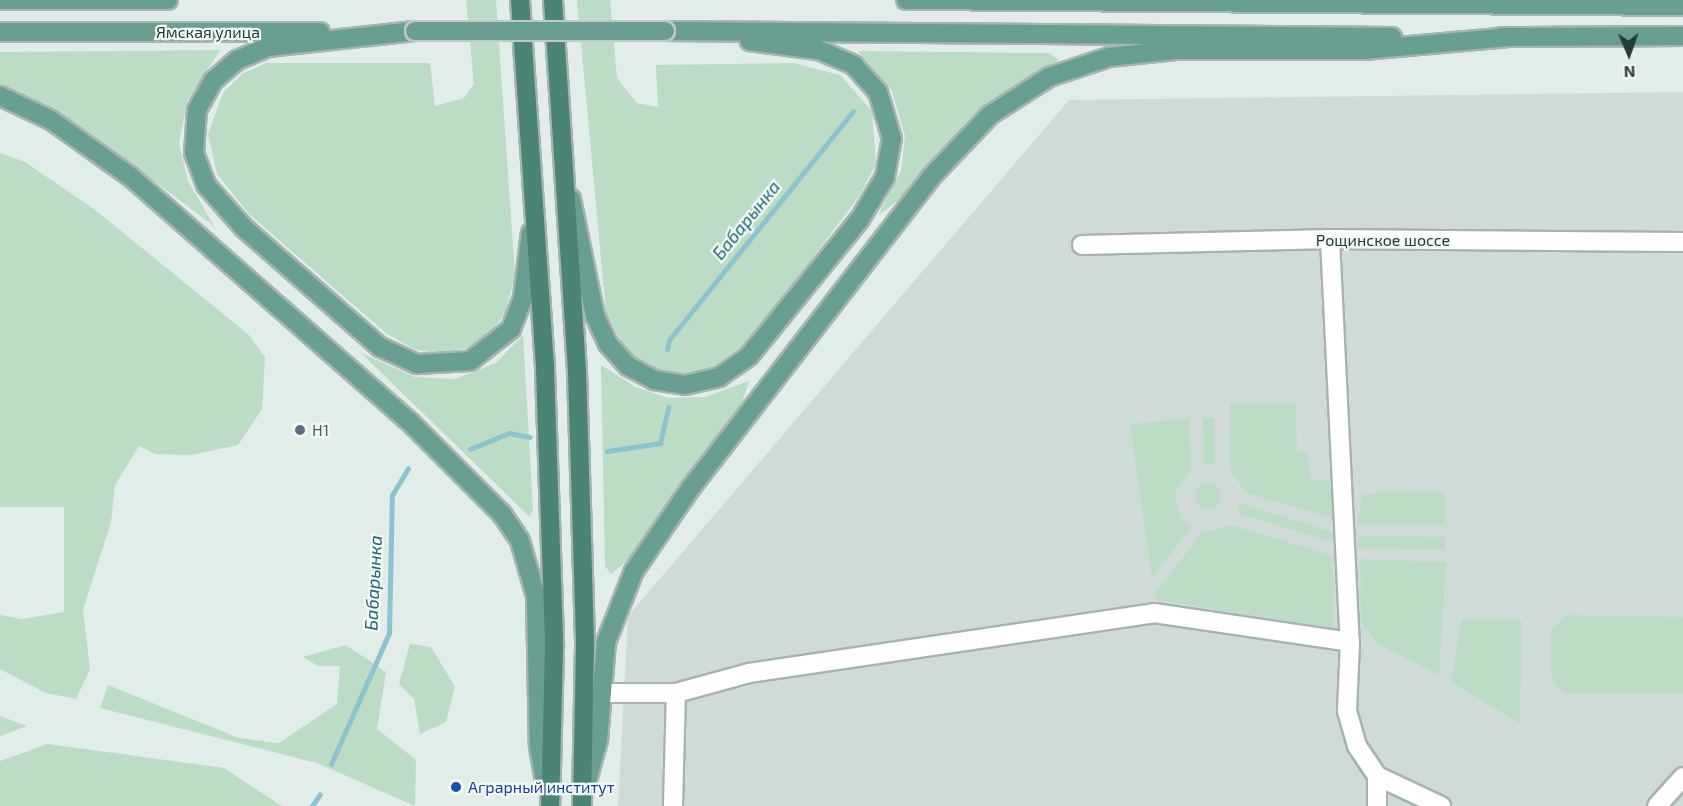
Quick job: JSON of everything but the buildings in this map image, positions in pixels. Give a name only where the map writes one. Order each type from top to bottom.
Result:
[{"type":"highway","points":[[520,0],[536,191],[552,558],[550,805]]},
{"type":"highway","points":[[553,0],[570,192],[584,558],[582,803]]},
{"type":"main road","points":[[0,0],[168,0]]},
{"type":"main road","points":[[906,0],[1683,6]]},
{"type":"main road","points":[[1486,0],[1547,5]]},
{"type":"main road","points":[[536,191],[523,297],[511,329],[470,362],[434,367],[380,347],[213,195],[194,153],[194,123],[204,96],[230,65],[268,47],[415,31],[1511,38],[1683,36]]},
{"type":"main road","name":"Ямская улица","points":[[0,32],[415,31]]},
{"type":"main road","points":[[570,192],[595,316],[608,344],[640,374],[685,385],[719,377],[749,356],[877,192],[890,158],[889,119],[878,92],[854,65],[818,50],[665,31]]},
{"type":"main road","points":[[582,803],[598,740],[600,693],[613,619],[656,535],[930,178],[966,138],[1018,94],[1081,65],[1147,52],[1364,50],[1511,38]]},
{"type":"main road","points":[[0,96],[51,120],[131,177],[409,421],[502,514],[520,541],[536,596],[539,747],[550,805]]},
{"type":"street","points":[[1330,239],[1350,642],[1347,711],[1358,746],[1377,776],[1377,806]]},
{"type":"street","name":"Рощинское шоссе","points":[[1082,245],[1330,239],[1683,242]]},
{"type":"street","points":[[600,693],[676,693],[749,673],[1154,613],[1350,642]]},
{"type":"street","points":[[673,806],[676,693]]},
{"type":"street","points":[[1377,776],[1441,806]]},
{"type":"street","points":[[1657,806],[1683,777]]},
{"type":"shaded area","points":[[1683,92],[1683,806],[618,806],[628,616],[1069,100]]},
{"type":"green space","points":[[466,0],[496,0],[515,275],[505,314],[488,336],[464,349],[439,354],[414,349],[387,334],[249,214],[217,174],[208,134],[223,93],[242,74],[266,63],[430,63],[435,106],[464,98],[474,84]]},
{"type":"green space","points":[[577,0],[610,0],[617,78],[637,103],[658,107],[656,65],[793,63],[840,75],[872,111],[876,164],[860,195],[753,338],[708,370],[677,374],[647,366],[626,350],[606,313]]},
{"type":"green space","points":[[220,50],[187,102],[179,143],[188,181],[214,226],[90,133],[0,85],[0,52]]},
{"type":"green space","points":[[858,51],[1050,53],[1059,60],[970,118],[898,201],[878,215],[901,171],[905,136],[892,91]]},
{"type":"green space","points":[[0,153],[25,162],[94,209],[249,335],[265,357],[262,409],[238,445],[192,455],[155,454],[139,446],[115,485],[111,522],[83,610],[90,669],[76,699],[46,693],[0,669],[0,615],[22,619],[64,612],[64,507],[0,507]]},
{"type":"green space","points":[[523,335],[533,509],[530,517],[361,353],[415,377],[455,379],[496,363]]},
{"type":"green space","points":[[601,365],[635,387],[668,398],[705,397],[749,381],[742,403],[627,561],[611,574],[605,566]]},
{"type":"green space","points":[[1230,403],[1296,404],[1297,451],[1308,453],[1310,479],[1335,482],[1337,519],[1246,493],[1230,470]]},
{"type":"green space","points":[[1203,418],[1214,418],[1215,464],[1204,464]]},
{"type":"green space","points":[[1189,419],[1191,469],[1175,494],[1181,518],[1191,527],[1152,578],[1130,424]]},
{"type":"green space","points":[[1208,484],[1217,488],[1221,497],[1217,506],[1208,510],[1199,506],[1195,497],[1199,488]]},
{"type":"green space","points":[[1380,492],[1445,493],[1445,525],[1357,524],[1363,495]]},
{"type":"green space","points":[[1240,503],[1335,533],[1332,542],[1237,513]]},
{"type":"green space","points":[[1231,525],[1333,556],[1334,628],[1156,600],[1156,592],[1202,533]]},
{"type":"green space","points":[[1358,536],[1445,537],[1445,550],[1357,548]]},
{"type":"green space","points":[[1360,559],[1446,562],[1439,675],[1379,645],[1361,622]]},
{"type":"green space","points":[[1567,615],[1683,617],[1683,693],[1567,693],[1557,687],[1551,675],[1551,630]]},
{"type":"green space","points":[[1462,619],[1522,621],[1520,723],[1451,682]]},
{"type":"green space","points":[[410,644],[431,647],[455,687],[446,722],[420,734],[414,699],[399,684]]},
{"type":"green space","points":[[346,645],[386,672],[377,729],[416,760],[415,806],[317,763],[100,708],[108,685],[239,738],[279,743],[337,704],[340,666],[318,666],[303,657]]},
{"type":"green space","points":[[0,716],[27,726],[0,736]]},
{"type":"green space","points":[[48,744],[224,768],[282,806],[0,806],[0,761]]},
{"type":"waterway","name":"Бабарынка","points":[[667,349],[669,340],[853,111]]},
{"type":"waterway","name":"Бабарынка","points":[[607,451],[660,443],[668,407]]},
{"type":"waterway","name":"Бабарынка","points":[[470,449],[509,433],[530,437]]},
{"type":"waterway","name":"Бабарынка","points":[[331,764],[389,633],[392,495],[408,468]]},
{"type":"waterway","name":"Бабарынка","points":[[312,806],[320,794]]},
{"type":"place","name":"Н1","points":[[300,430]]},
{"type":"place","name":"Аграрный институт","points":[[456,787]]}]
